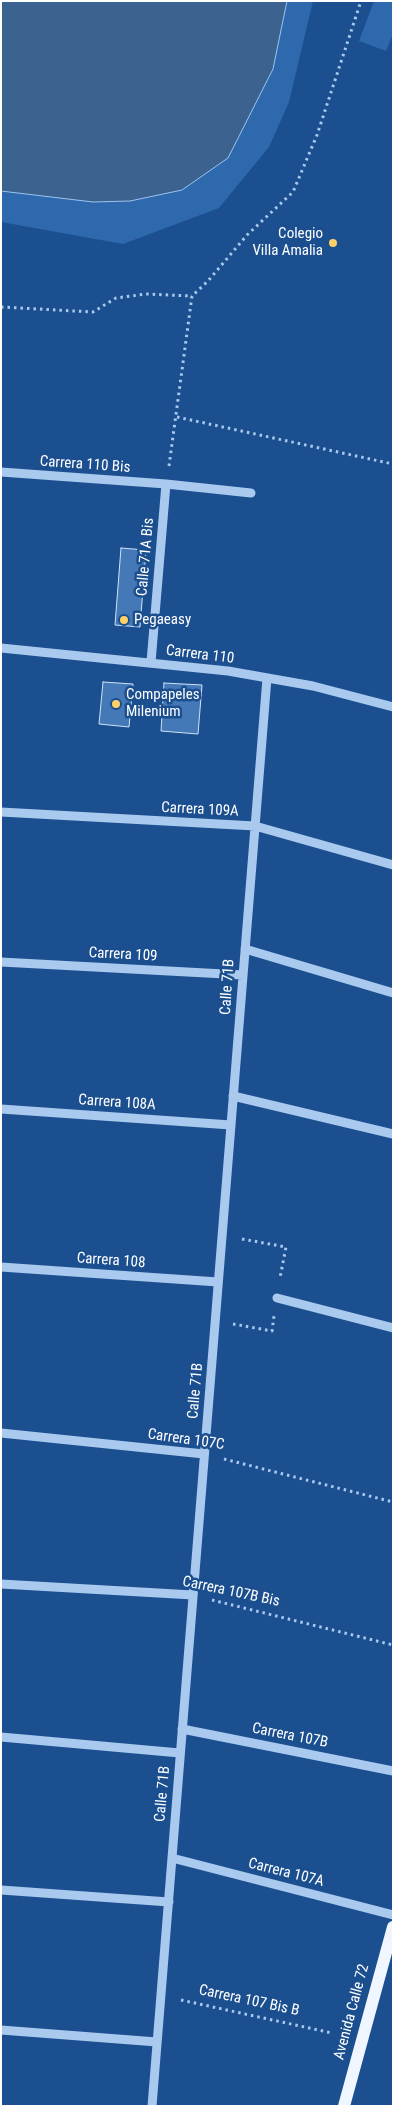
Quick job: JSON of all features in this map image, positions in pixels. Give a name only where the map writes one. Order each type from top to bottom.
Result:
[{"type":"main road","name":"Avenida Calle 72","points":[[344,2106],[393,1928]]},
{"type":"street","name":"Carrera 110 Bis","points":[[1,472],[166,484],[251,494]]},
{"type":"street","name":"Calle 71A Bis","points":[[151,662],[166,484]]},
{"type":"street","name":"Carrera 110","points":[[1,648],[151,662],[267,678],[313,686],[393,707]]},
{"type":"street","name":"Calle 71B","points":[[152,2106],[267,678]]},
{"type":"street","name":"Carrera 109A","points":[[1,812],[255,826],[393,865]]},
{"type":"street","points":[[245,948],[393,993]]},
{"type":"street","name":"Carrera 109","points":[[1,962],[243,975]]},
{"type":"street","points":[[233,1096],[393,1134]]},
{"type":"street","name":"Carrera 108A","points":[[1,1109],[231,1125]]},
{"type":"street","name":"Carrera 108","points":[[1,1267],[218,1282]]},
{"type":"street","points":[[277,1298],[393,1328]]},
{"type":"street","name":"Carrera 107C","points":[[1,1433],[204,1454]]},
{"type":"street","name":"Carrera 107B Bis","points":[[1,1584],[193,1595]]},
{"type":"street","name":"Carrera 107B","points":[[182,1729],[393,1771]]},
{"type":"street","points":[[1,1737],[180,1754]]},
{"type":"street","name":"Carrera 107A","points":[[172,1858],[393,1915]]},
{"type":"street","points":[[1,1890],[169,1902]]},
{"type":"street","points":[[1,2030],[157,2042]]},
{"type":"path","points":[[166,484],[177,417],[192,296],[208,282],[247,235],[293,192],[317,135],[361,1]]},
{"type":"path","points":[[1,308],[93,312],[116,298],[146,294],[192,296]]},
{"type":"path","points":[[177,417],[393,464]]},
{"type":"path","name":"Carrera 107C","points":[[204,1454],[393,1502]]},
{"type":"path","name":"Carrera 107B Bis","points":[[193,1595],[393,1645]]},
{"type":"path","name":"Carrera 107 Bis B","points":[[160,1996],[332,2033]]},
{"type":"shaded area","points":[[1,1],[313,1],[289,102],[269,147],[219,208],[123,244],[1,222]]},
{"type":"shaded area","points":[[1,1],[287,1],[273,69],[228,158],[182,190],[130,201],[93,202],[1,191]]},
{"type":"shaded area","points":[[374,1],[393,1],[393,34],[386,51],[359,41]]},
{"type":"building","points":[[121,548],[146,550],[140,627],[115,625]]},
{"type":"building","name":"Compapeles Milenium","points":[[103,682],[133,684],[129,727],[99,724]]},
{"type":"building","points":[[164,683],[202,685],[198,734],[161,731]]},
{"type":"place","name":"Colegio Villa Amalia","points":[[333,243]]},
{"type":"place","name":"Pegaeasy","points":[[124,620]]},
{"type":"place","name":"Compapeles Milenium","points":[[116,704]]}]
